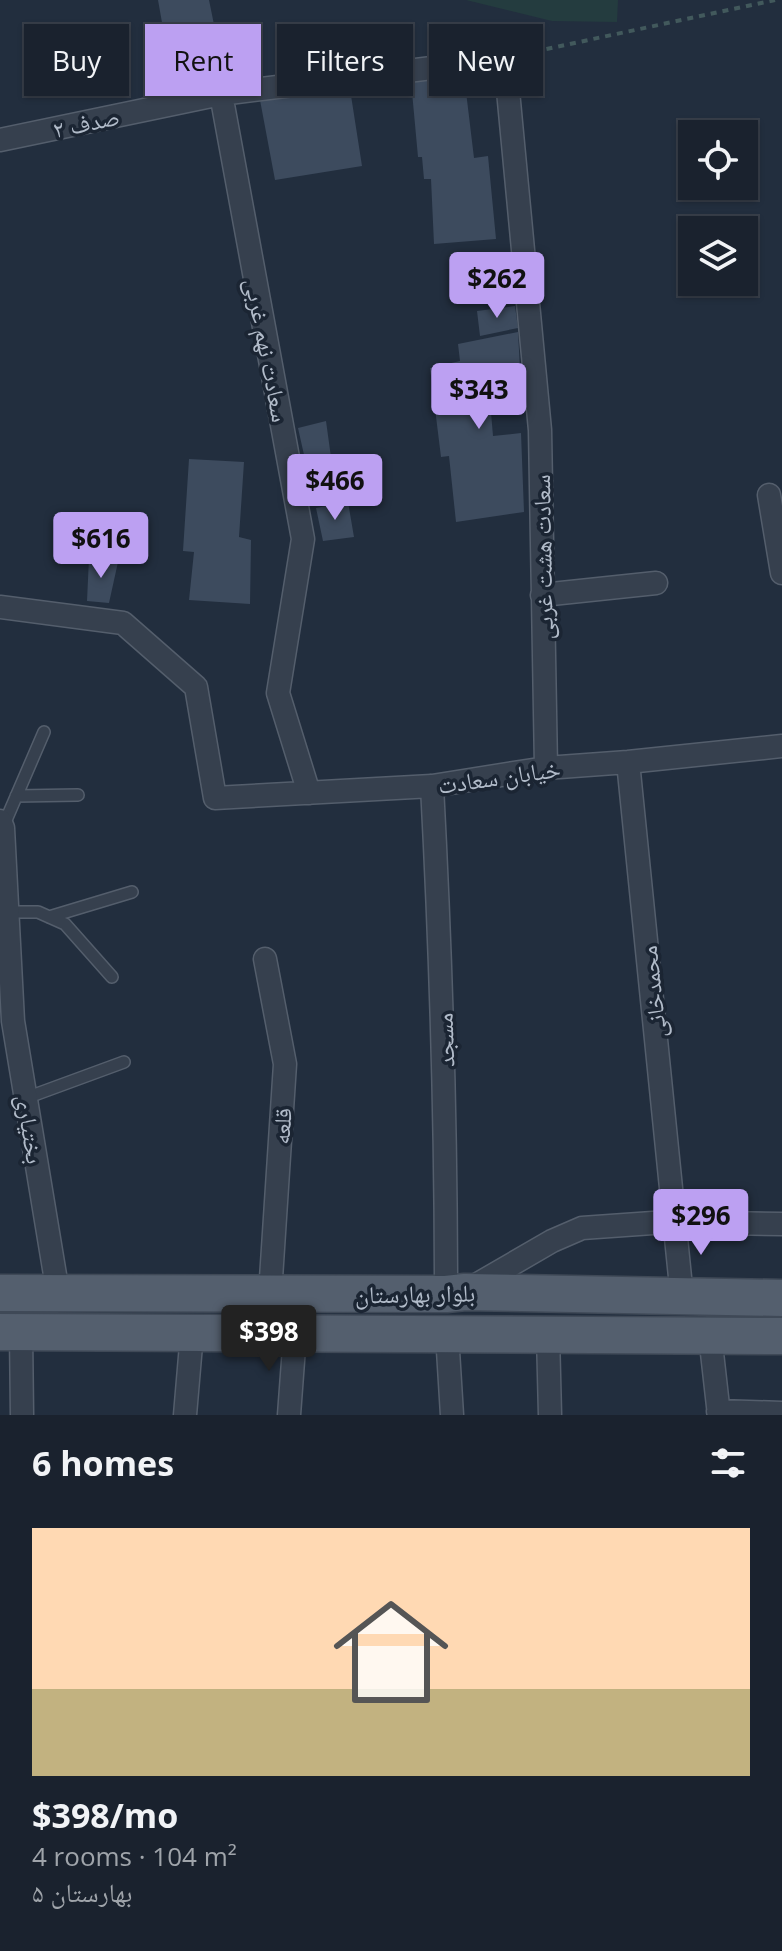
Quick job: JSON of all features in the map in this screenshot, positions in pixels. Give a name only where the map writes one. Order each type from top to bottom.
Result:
[{"type":"main road","name":"بلوار بهارستان","points":[[0,1293],[456,1293],[782,1298]]},
{"type":"main road","name":"بلوار بهارستان","points":[[11,1332],[782,1336]]},
{"type":"street","name":"صدف ۲","points":[[261,89],[429,68]]},
{"type":"street","name":"صدف ۲","points":[[0,140],[211,96]]},
{"type":"street","name":"سعادت نهم غربی","points":[[221,96],[303,539],[278,693],[309,793]]},
{"type":"street","name":"سعادت هشت غربی","points":[[508,96],[540,430],[546,768]]},
{"type":"street","points":[[769,495],[782,573]]},
{"type":"street","points":[[542,595],[656,583]]},
{"type":"street","name":"خیابان سعادت","points":[[0,607],[123,623],[196,687],[215,798],[432,786],[546,768],[782,746]]},
{"type":"street","name":"محمدخانی","points":[[628,762],[682,1297]]},
{"type":"street","name":"مسجد","points":[[432,786],[456,1293]]},
{"type":"street","name":"بختیاری","points":[[1,824],[8,912],[6,1020],[26,1098],[58,1293]]},
{"type":"street","name":"قلعه","points":[[265,959],[285,1064],[270,1294]]},
{"type":"street","points":[[456,1293],[582,1228],[675,1222],[782,1224]]},
{"type":"street","points":[[11,1332],[22,1415]]},
{"type":"street","points":[[185,1415],[192,1333]]},
{"type":"street","points":[[289,1415],[295,1334]]},
{"type":"street","points":[[447,1334],[452,1415]]},
{"type":"street","points":[[548,1335],[550,1415]]},
{"type":"street","points":[[710,1335],[718,1413],[782,1413]]},
{"type":"lane","points":[[1,824],[44,732]]},
{"type":"lane","points":[[16,796],[78,795]]},
{"type":"lane","points":[[49,917],[132,892]]},
{"type":"lane","points":[[8,912],[38,912],[65,924],[112,977]]},
{"type":"lane","points":[[26,1098],[124,1062]]},
{"type":"path","points":[[543,47],[775,0]]},
{"type":"green space","points":[[466,0],[618,0],[617,22],[552,21]]},
{"type":"building","points":[[158,0],[209,0],[214,24],[162,24]]},
{"type":"building","points":[[429,79],[429,96],[467,96],[474,158],[488,156],[496,239],[434,244],[431,179],[424,179],[422,157],[418,157],[413,81]]},
{"type":"building","points":[[293,96],[351,96],[362,166],[275,180],[260,100]]},
{"type":"building","points":[[515,306],[518,328],[480,336],[477,311]]},
{"type":"building","points":[[518,332],[520,369],[488,377],[493,436],[521,433],[524,512],[456,522],[449,456],[441,457],[430,368],[460,361],[458,344]]},
{"type":"building","points":[[326,421],[334,479],[311,486],[298,428]]},
{"type":"building","points":[[189,459],[244,462],[239,537],[251,540],[250,604],[189,600],[194,552],[183,551]]},
{"type":"building","points":[[348,502],[354,537],[323,541],[316,508]]},
{"type":"building","points":[[89,558],[118,562],[109,603],[87,601]]}]
